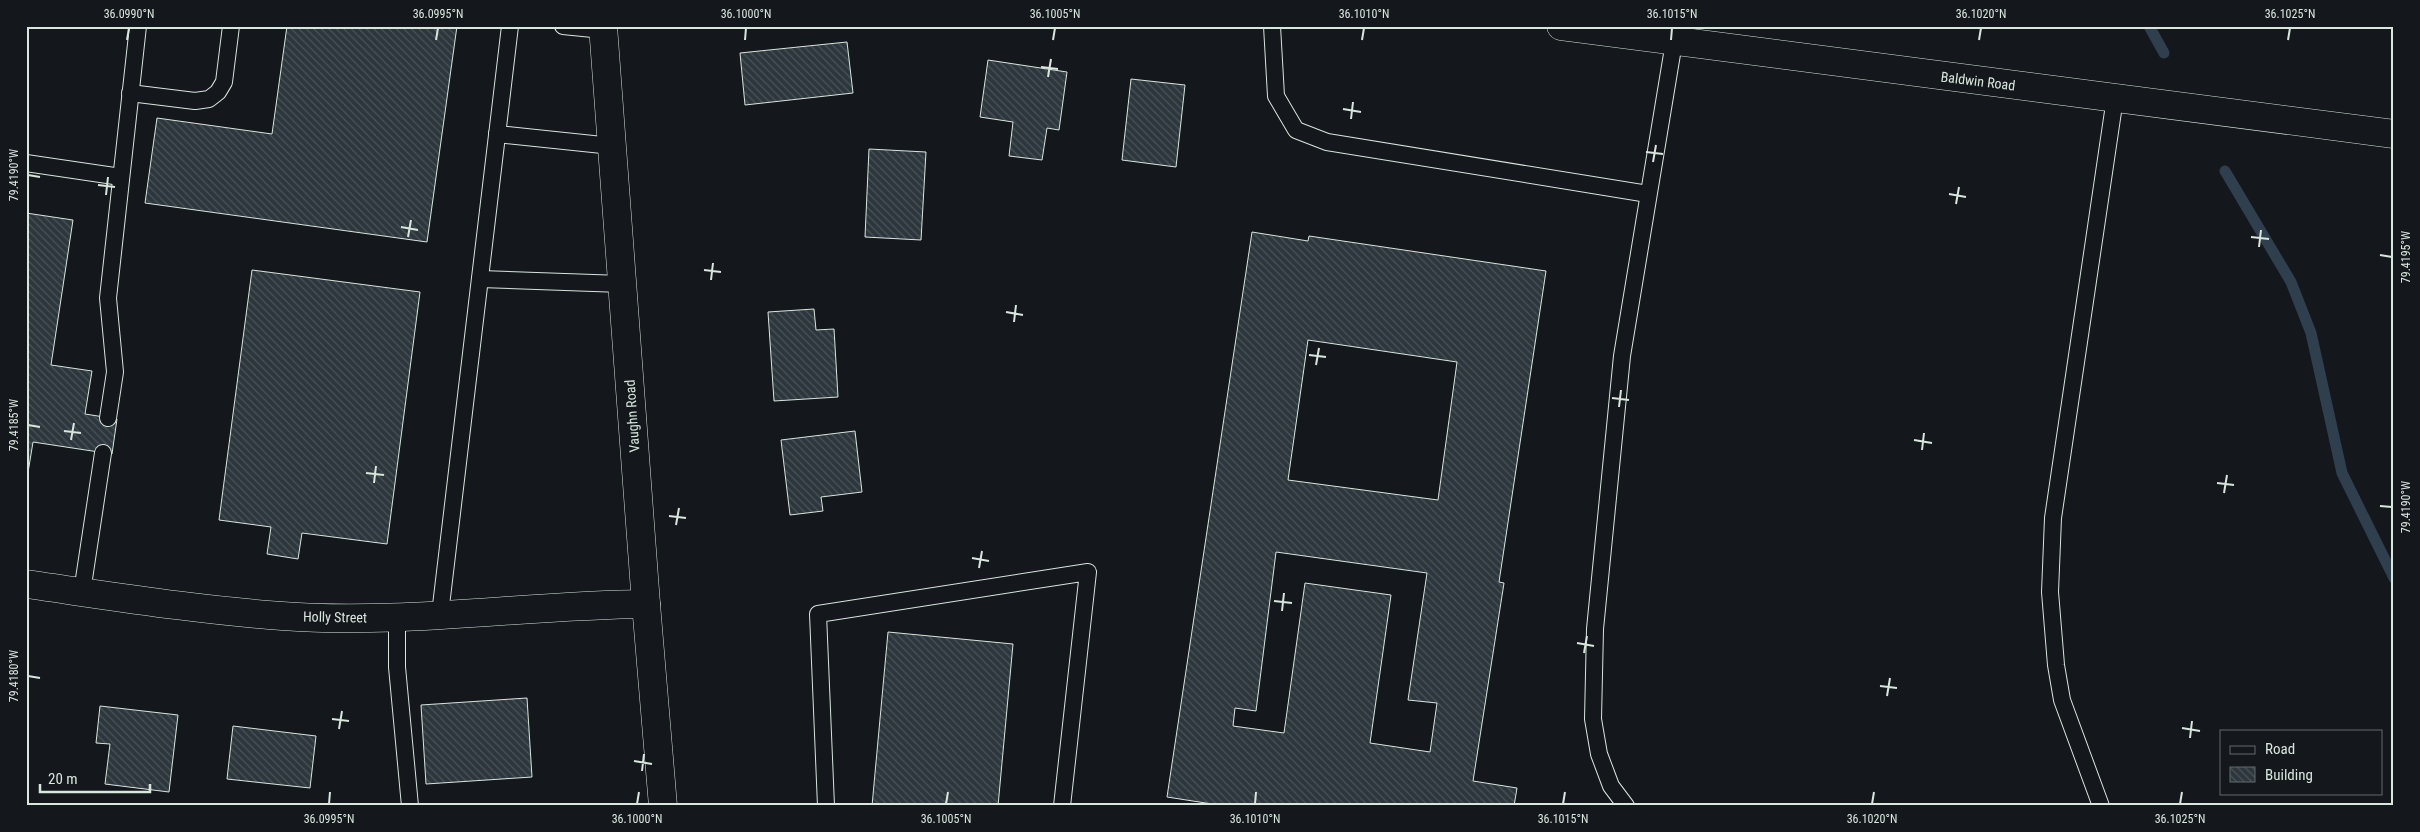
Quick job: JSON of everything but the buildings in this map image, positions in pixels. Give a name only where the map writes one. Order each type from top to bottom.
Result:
[{"type":"street","name":"Baldwin Road","points":[[1562,26],[2394,134]]},
{"type":"street","name":"Vaughn Road","points":[[603,28],[663,806]]},
{"type":"street","name":"Holly Street","points":[[26,584],[283,616],[398,617],[589,605],[646,604]]},
{"type":"lane","points":[[108,418],[115,372],[108,298],[138,26]]},
{"type":"lane","points":[[130,93],[195,101],[208,99],[218,92],[224,82],[232,26]]},
{"type":"lane","points":[[440,614],[510,26]]},
{"type":"lane","points":[[563,26],[603,28]]},
{"type":"lane","points":[[1272,26],[1276,96],[1296,130],[1327,142],[1648,194]]},
{"type":"lane","points":[[1626,806],[1611,786],[1599,754],[1592,718],[1595,629],[1622,356],[1674,42]]},
{"type":"lane","points":[[2101,806],[2062,700],[2056,665],[2050,592],[2053,518],[2115,98]]},
{"type":"lane","points":[[497,134],[612,146]]},
{"type":"lane","points":[[26,163],[121,177]]},
{"type":"lane","points":[[480,279],[622,284]]},
{"type":"lane","points":[[82,592],[103,453]]},
{"type":"lane","points":[[826,806],[818,614],[1088,572],[1062,806]]},
{"type":"lane","points":[[398,617],[397,667],[410,806]]},
{"type":"waterway","points":[[2149,26],[2164,53]]},
{"type":"waterway","points":[[2225,171],[2291,282],[2311,333],[2342,473],[2394,578]]}]
